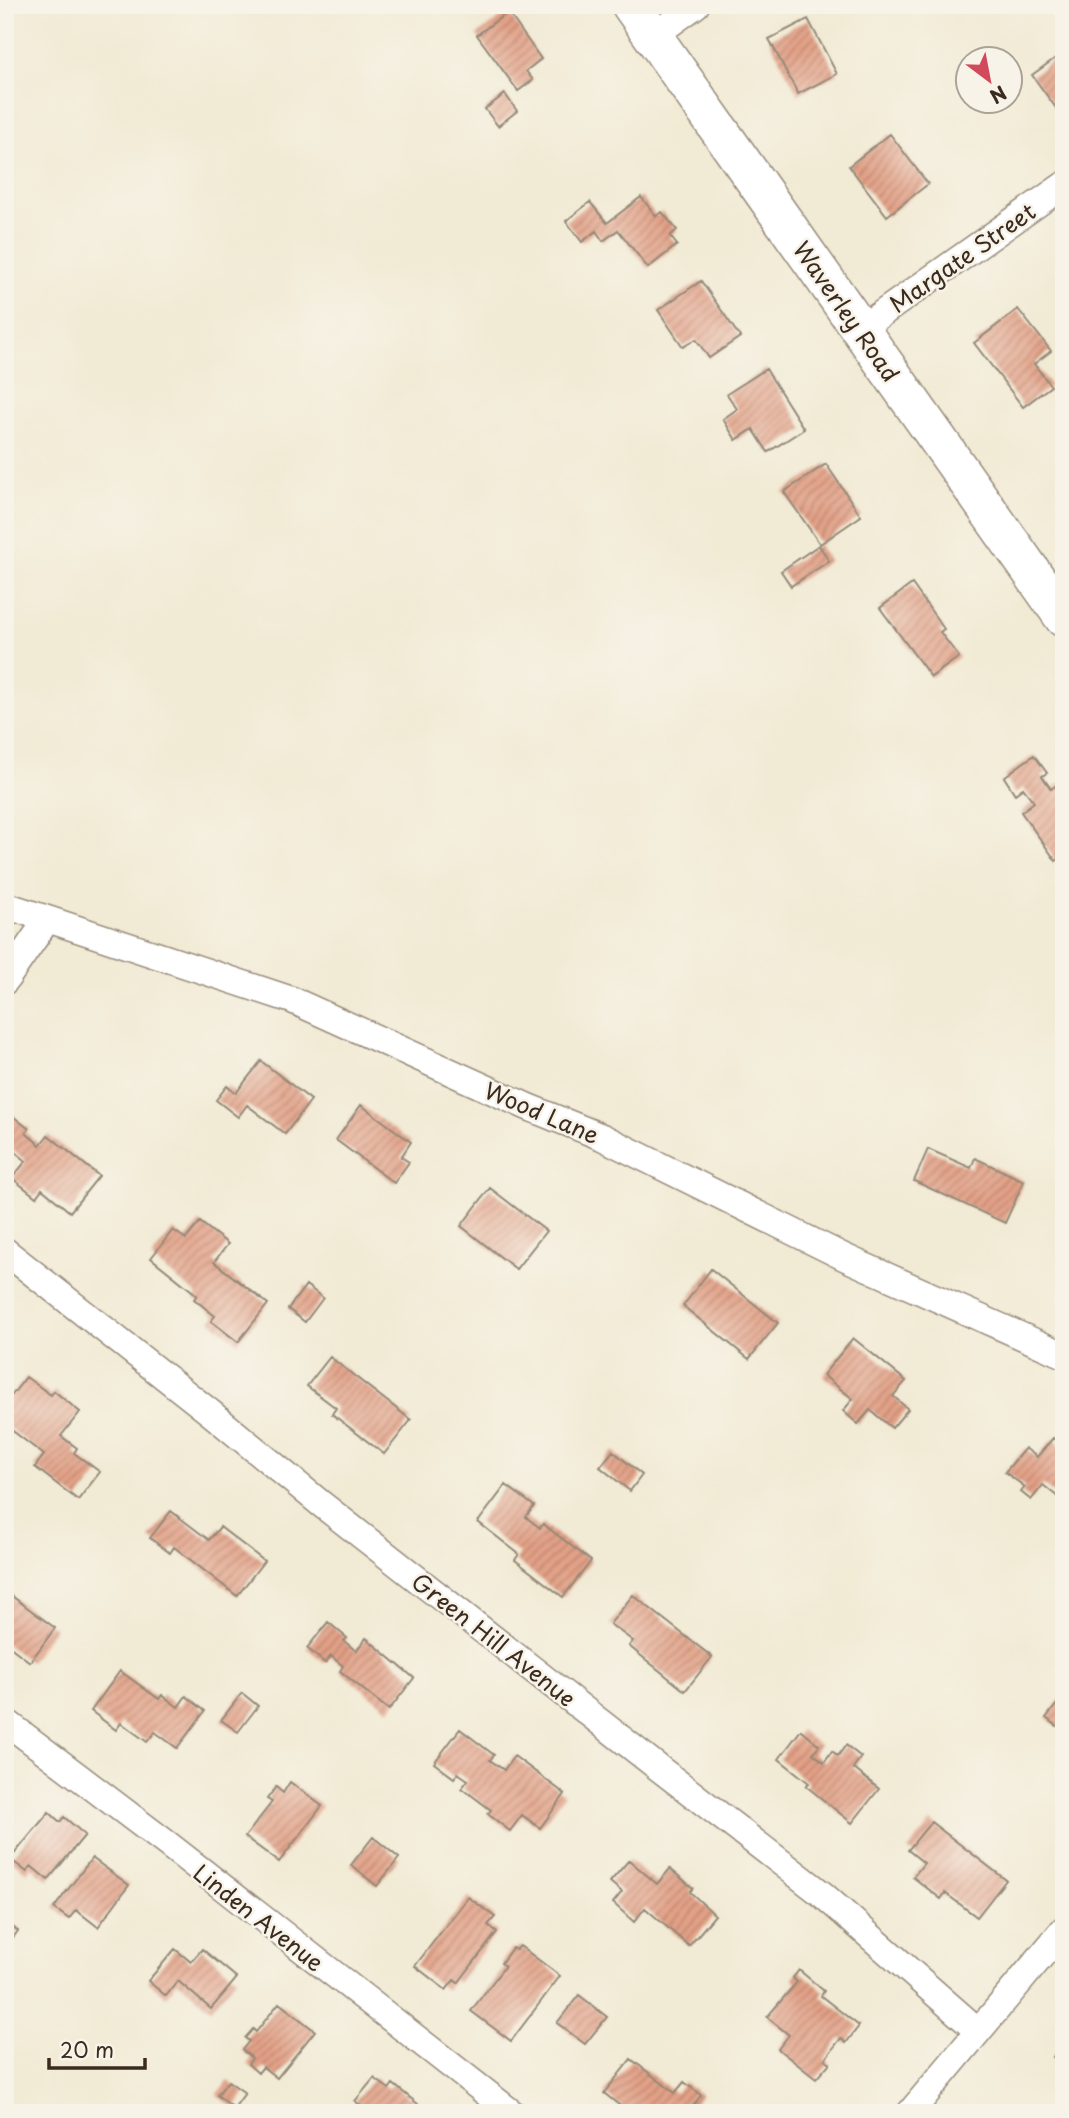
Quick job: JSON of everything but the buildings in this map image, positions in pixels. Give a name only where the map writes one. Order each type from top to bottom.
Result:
[{"type":"main road","name":"Waverley Road","points":[[631,5],[1064,618]]},
{"type":"street","points":[[653,36],[696,5]]},
{"type":"street","name":"Margate Street","points":[[860,329],[1064,186]]},
{"type":"street","name":"Wood Lane","points":[[5,905],[292,1000],[528,1107],[602,1137],[844,1258],[1064,1355]]},
{"type":"street","points":[[5,981],[47,920]]},
{"type":"street","name":"Green Hill Avenue","points":[[5,1251],[320,1503],[822,1894],[978,2031]]},
{"type":"street","name":"Linden Avenue","points":[[5,1721],[512,2113]]},
{"type":"street","points":[[910,2113],[1064,1929]]}]
